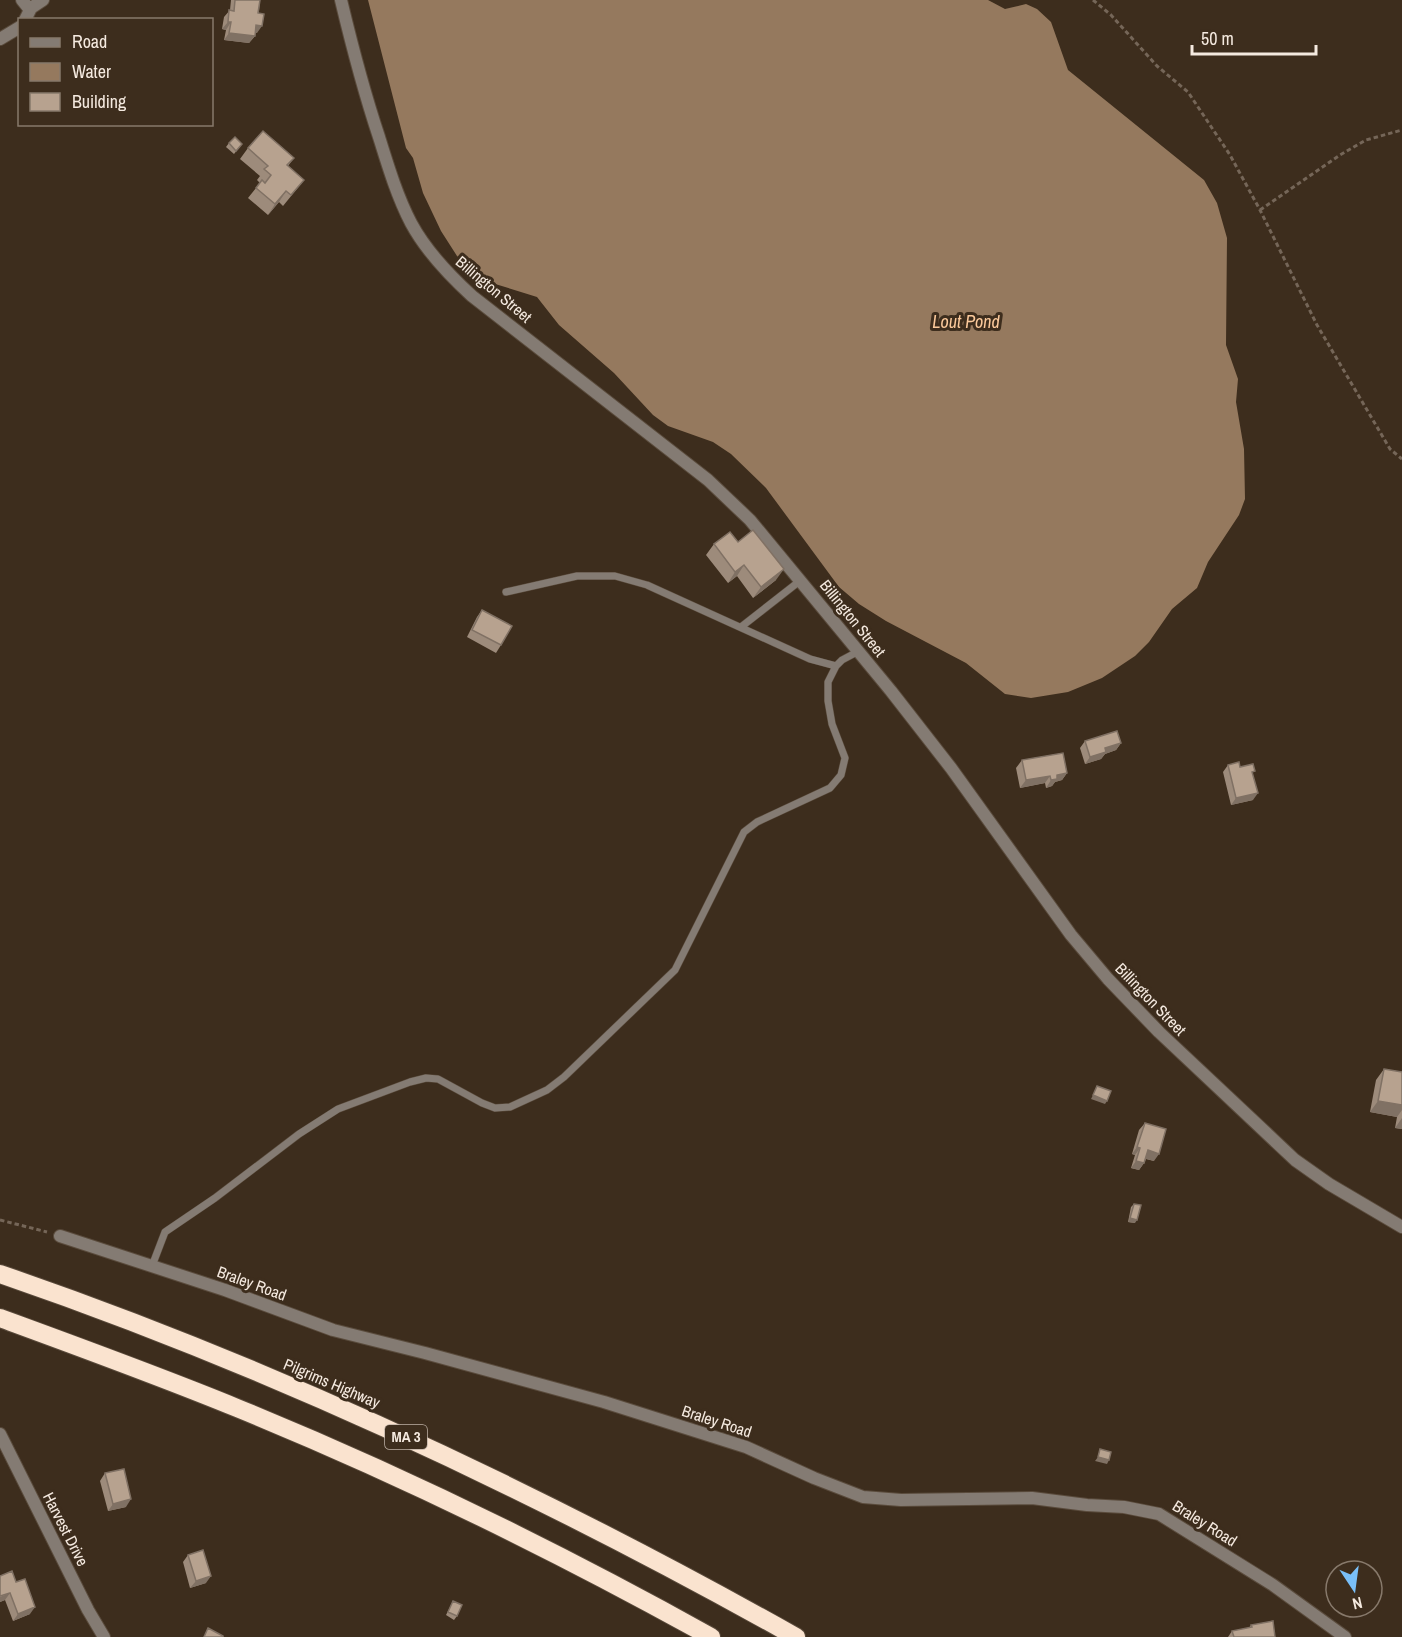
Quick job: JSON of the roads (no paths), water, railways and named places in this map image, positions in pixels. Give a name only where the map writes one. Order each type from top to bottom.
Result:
[{"type":"highway","name":"Pilgrims Highway","points":[[0,1274],[90,1305],[352,1412],[484,1473],[597,1530],[796,1637]]},
{"type":"highway","name":"MA 3","points":[[0,1318],[238,1408],[354,1458],[584,1569],[711,1637]]},
{"type":"street","points":[[26,10],[43,0]]},
{"type":"street","name":"Billington Street","points":[[341,0],[367,100],[399,199],[411,224],[435,258],[472,297],[715,486],[750,520],[922,729],[1071,935],[1108,979],[1199,1071],[1295,1160],[1329,1184],[1402,1227]]},
{"type":"street","points":[[0,39],[18,28]]},
{"type":"street","name":"Braley Road","points":[[60,1236],[333,1330],[604,1402],[746,1447],[862,1497],[901,1500],[1032,1498],[1124,1507],[1160,1514],[1273,1586],[1345,1637]]},
{"type":"street","name":"Harvest Drive","points":[[0,1434],[88,1610],[104,1637]]},
{"type":"lane","points":[[506,592],[577,576],[615,576],[647,585],[810,659],[836,666]]},
{"type":"lane","points":[[741,627],[801,580]]},
{"type":"lane","points":[[152,1266],[165,1232],[215,1198],[299,1134],[338,1109],[426,1078],[438,1079],[482,1103],[495,1107],[510,1107],[547,1090],[564,1077],[675,970],[744,832],[757,822],[830,788],[841,775],[845,758],[832,724],[828,701],[828,682],[836,666],[842,660],[859,651]]},
{"type":"water","name":"Lout Pond","points":[[368,0],[988,0],[1005,9],[1026,4],[1037,9],[1051,22],[1068,70],[1204,180],[1217,203],[1227,238],[1226,345],[1238,379],[1236,402],[1244,449],[1245,499],[1239,515],[1208,562],[1197,588],[1172,609],[1149,642],[1135,656],[1102,678],[1068,692],[1031,698],[1005,694],[966,663],[886,621],[859,604],[839,587],[766,488],[731,454],[713,442],[668,426],[653,415],[614,373],[559,325],[537,297],[492,283],[470,269],[457,256],[441,231],[423,193],[413,158],[406,148]]}]
